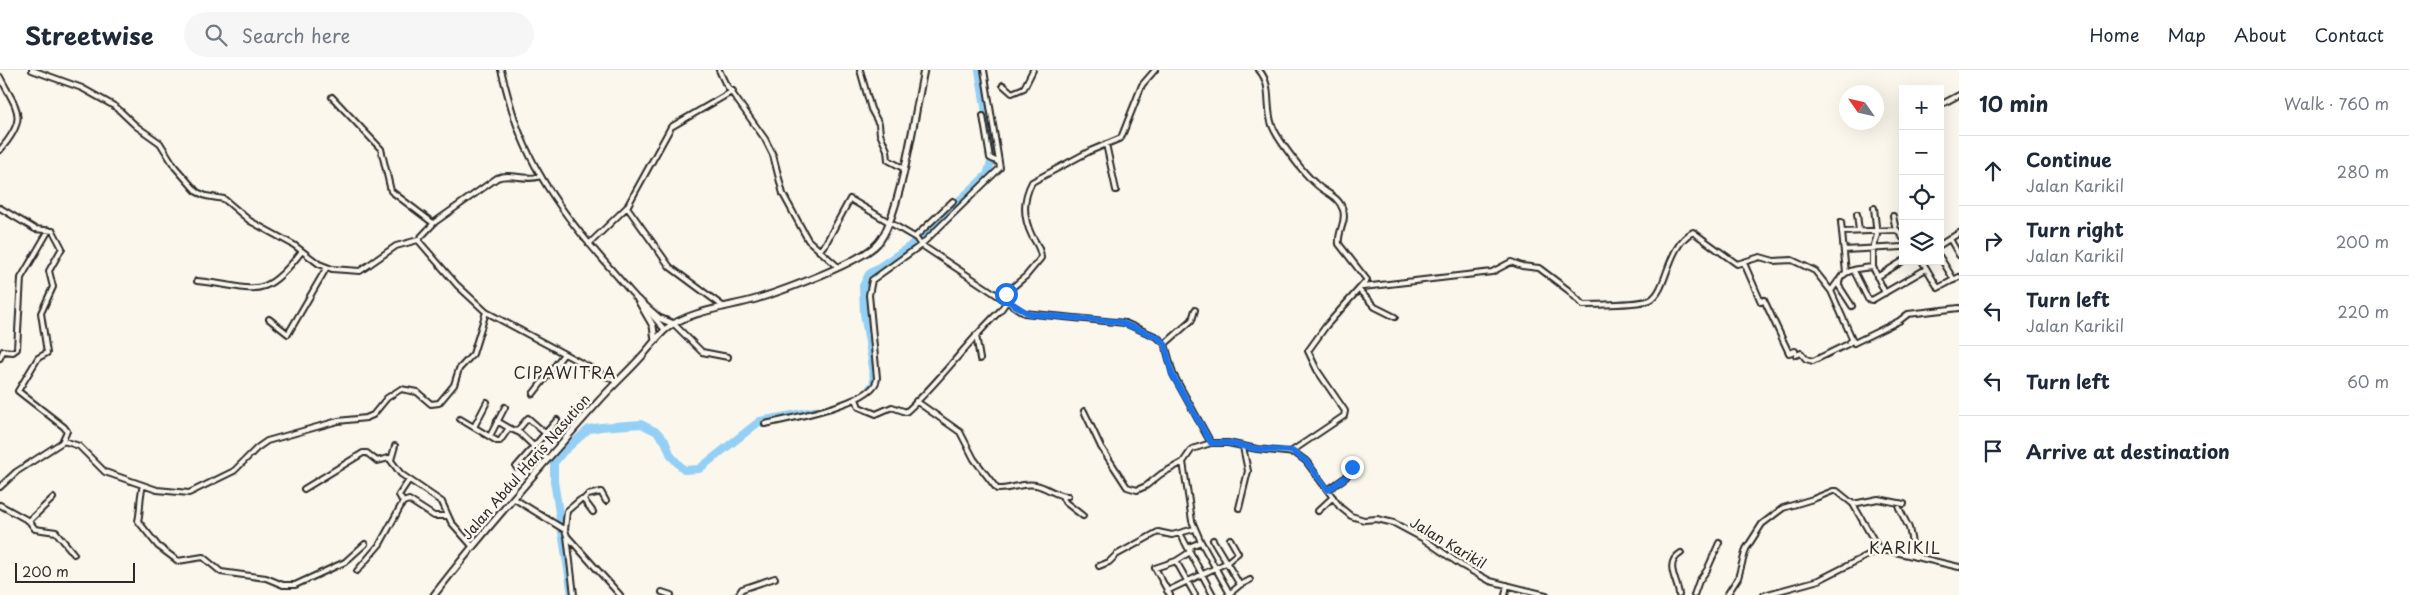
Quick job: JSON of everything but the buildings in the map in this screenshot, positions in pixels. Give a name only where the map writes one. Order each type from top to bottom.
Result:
[{"type":"main road","name":"Jalan Abdul Haris Nasution","points":[[436,594],[513,498],[615,381],[665,330],[686,318],[769,295],[872,249],[884,235],[889,223],[924,70]]},
{"type":"main road","points":[[638,300],[659,318],[674,324]]},
{"type":"main road","points":[[638,300],[653,326],[655,341]]},
{"type":"street","points":[[32,70],[82,88],[116,107],[136,126],[160,143],[175,167],[197,192],[224,199],[250,222],[267,228],[327,267],[360,271],[396,246],[418,240],[433,223],[500,177],[531,180],[541,176]]},
{"type":"street","points":[[501,70],[520,135],[541,176],[589,244],[665,330]]},
{"type":"street","points":[[719,70],[725,83],[765,139],[772,155],[783,194],[808,240],[837,266]]},
{"type":"street","points":[[860,70],[871,109],[879,124],[888,160],[903,168]]},
{"type":"street","points":[[765,424],[856,399],[873,389],[877,383],[869,295],[871,282],[875,277],[921,245],[1000,168],[984,70]]},
{"type":"street","points":[[1003,85],[1012,93],[1024,88],[1033,70]]},
{"type":"street","points":[[1003,299],[1041,258],[1040,251],[1030,234],[1024,206],[1032,182],[1122,137],[1142,85],[1155,70]]},
{"type":"street","points":[[1084,411],[1101,447],[1127,487],[1138,490],[1183,462],[1192,448],[1211,443],[1228,443],[1243,447],[1292,451],[1344,416],[1344,411],[1317,370],[1308,352],[1326,326],[1360,291],[1367,278],[1339,244],[1338,238],[1344,218],[1344,210],[1333,195],[1308,177],[1274,130],[1269,108],[1268,84],[1259,70]]},
{"type":"street","points":[[0,77],[15,103],[19,116],[15,130],[0,150]]},
{"type":"street","points":[[589,244],[627,207],[671,127],[732,92]]},
{"type":"street","points":[[1944,103],[1959,95]]},
{"type":"street","points":[[332,97],[381,149],[391,192],[433,223]]},
{"type":"street","points":[[983,116],[992,159],[998,162]]},
{"type":"street","points":[[1106,144],[1116,190]]},
{"type":"street","points":[[819,251],[826,243],[850,199],[915,238],[921,245],[1029,314],[1125,323],[1157,337],[1165,344],[1172,374],[1211,443]]},
{"type":"street","points":[[915,238],[953,201]]},
{"type":"street","points":[[627,207],[670,267],[726,308]]},
{"type":"street","points":[[0,208],[35,229],[49,230],[55,233],[62,248],[50,268],[49,276],[53,287],[41,313],[47,353],[38,358],[18,391],[67,431],[62,442],[18,470],[0,487]]},
{"type":"street","points":[[1874,208],[1877,230],[1873,248],[1873,267],[1885,293]]},
{"type":"street","points":[[1856,214],[1860,231]]},
{"type":"street","points":[[1893,216],[1896,230],[1899,233]]},
{"type":"street","points":[[1841,222],[1846,273]]},
{"type":"street","points":[[0,358],[3,351],[13,352],[17,350],[22,278],[49,230]]},
{"type":"street","points":[[1842,232],[1896,230]]},
{"type":"street","points":[[1363,287],[1492,272],[1511,262],[1522,266],[1539,268],[1568,290],[1583,305],[1648,301],[1656,293],[1676,248],[1693,232],[1736,264],[1760,257],[1774,261],[1792,260],[1815,271],[1831,291],[1852,340],[1858,342],[1899,321],[1908,314],[1959,308]]},
{"type":"street","points":[[1944,243],[1959,232]]},
{"type":"street","points":[[1950,239],[1959,255]]},
{"type":"street","points":[[418,240],[457,285],[486,312],[615,381]]},
{"type":"street","points":[[1844,250],[1899,247]]},
{"type":"street","points":[[197,281],[213,282],[249,290],[260,289],[271,284],[302,250]]},
{"type":"street","points":[[1744,262],[1761,302],[1764,300],[1789,353],[1795,351],[1796,355],[1800,353],[1806,359],[1813,361],[1848,344],[1852,340]]},
{"type":"street","points":[[1877,277],[1899,263]]},
{"type":"street","points":[[1944,264],[1954,280]]},
{"type":"street","points":[[1924,265],[1938,288],[1959,277]]},
{"type":"street","points":[[269,319],[288,334],[327,267]]},
{"type":"street","points":[[1831,291],[1846,273],[1873,267]]},
{"type":"street","points":[[1854,271],[1868,299],[1874,300],[1926,269]]},
{"type":"street","points":[[1838,282],[1852,306]]},
{"type":"street","points":[[1360,291],[1375,307],[1395,317]]},
{"type":"street","points":[[856,399],[858,406],[876,414],[892,407],[904,413],[934,384],[976,334],[1000,310],[1005,304],[1003,299]]},
{"type":"street","points":[[1165,344],[1192,320],[1195,310]]},
{"type":"street","points":[[62,442],[74,443],[103,470],[157,490],[189,493],[232,472],[267,441],[338,421],[366,418],[373,415],[387,398],[400,389],[417,392],[432,404],[439,403],[454,386],[459,369],[473,354],[486,312]]},
{"type":"street","points":[[674,324],[702,352],[728,358]]},
{"type":"street","points":[[976,334],[980,359]]},
{"type":"street","points":[[533,394],[564,354]]},
{"type":"street","points":[[916,401],[960,432],[972,456],[997,490],[1027,484],[1038,485],[1062,496],[1068,496]]},
{"type":"street","points":[[474,427],[487,402]]},
{"type":"street","points":[[490,436],[505,406]]},
{"type":"street","points":[[517,431],[528,418],[546,433]]},
{"type":"street","points":[[460,419],[500,441],[509,428]]},
{"type":"street","points":[[516,467],[557,420]]},
{"type":"street","points":[[497,421],[517,431],[547,459]]},
{"type":"street","points":[[391,460],[395,446]]},
{"type":"street","points":[[1239,508],[1248,471],[1243,447]]},
{"type":"street","name":"Jalan Karikil","points":[[1292,451],[1306,461],[1332,498],[1351,516],[1364,520],[1376,519],[1394,523],[1422,538],[1461,565],[1490,581],[1546,595]]},
{"type":"street","points":[[304,489],[363,453],[367,453],[377,461],[391,460],[401,474],[438,498],[448,516],[473,547]]},
{"type":"street","points":[[1183,462],[1194,529],[1229,594],[1240,584],[1250,580]]},
{"type":"street","points":[[1328,490],[1346,477],[1352,467]]},
{"type":"street","points":[[403,502],[398,497],[409,480]]},
{"type":"street","points":[[143,486],[139,498],[140,513],[138,521],[158,546],[178,561],[204,557],[220,572],[266,578],[282,585],[297,585],[345,562],[365,544]]},
{"type":"street","points":[[1727,595],[1738,578],[1746,549],[1762,524],[1780,510],[1832,491],[1837,491],[1853,504],[1880,551]]},
{"type":"street","points":[[563,529],[567,511],[588,495],[601,492],[606,501]]},
{"type":"street","points":[[1062,496],[1065,502],[1083,516]]},
{"type":"street","points":[[29,521],[53,498]]},
{"type":"street","points":[[513,498],[563,529],[567,536],[620,595]]},
{"type":"street","points":[[1318,512],[1332,498]]},
{"type":"street","points":[[1853,504],[1878,499],[1904,504]]},
{"type":"street","points":[[357,571],[380,544],[403,502],[409,500],[434,516],[448,516]]},
{"type":"street","points":[[583,500],[593,512]]},
{"type":"street","points":[[0,506],[29,521],[35,529],[54,531],[60,535],[74,554]]},
{"type":"street","points":[[1899,508],[1909,528],[1915,557]]},
{"type":"street","points":[[1099,566],[1109,562],[1116,555],[1158,532],[1172,535],[1194,529]]},
{"type":"street","points":[[1180,533],[1213,595]]},
{"type":"street","points":[[567,536],[574,595]]},
{"type":"street","points":[[1201,542],[1191,546],[1190,552],[1176,561],[1155,568],[1168,593],[1201,574],[1226,563],[1238,553],[1230,539]]},
{"type":"street","points":[[1213,540],[1240,584]]},
{"type":"street","points":[[1694,595],[1699,581],[1708,569],[1719,543]]},
{"type":"street","points":[[1764,595],[1819,580],[1880,551],[1959,567]]},
{"type":"street","points":[[1679,595],[1672,568],[1675,557],[1681,553]]},
{"type":"street","points":[[1176,561],[1195,595]]},
{"type":"street","points":[[738,595],[742,589],[775,578]]},
{"type":"street","points":[[1505,595],[1507,585]]},
{"type":"street","points":[[662,592],[671,595]]},
{"type":"waterway","points":[[870,388],[874,384],[873,367],[864,313],[863,286],[869,274],[910,246],[987,175],[993,156],[979,70]]},
{"type":"waterway","points":[[572,595],[554,481],[554,463],[563,452],[589,429],[641,424],[657,432],[665,441],[671,456],[684,470],[699,469],[760,421],[819,410]]},
{"type":"district","name":"CIPAWITRA","points":[[565,373]]},
{"type":"district","name":"KARIKIL","points":[[1905,548]]},
{"type":"route","points":[[1006,294],[1001,297],[1024,313],[1120,322],[1140,328],[1157,337],[1165,344],[1172,374],[1180,385],[1211,443],[1228,443],[1257,449],[1292,451],[1306,461],[1328,490],[1346,477],[1352,467]]}]
